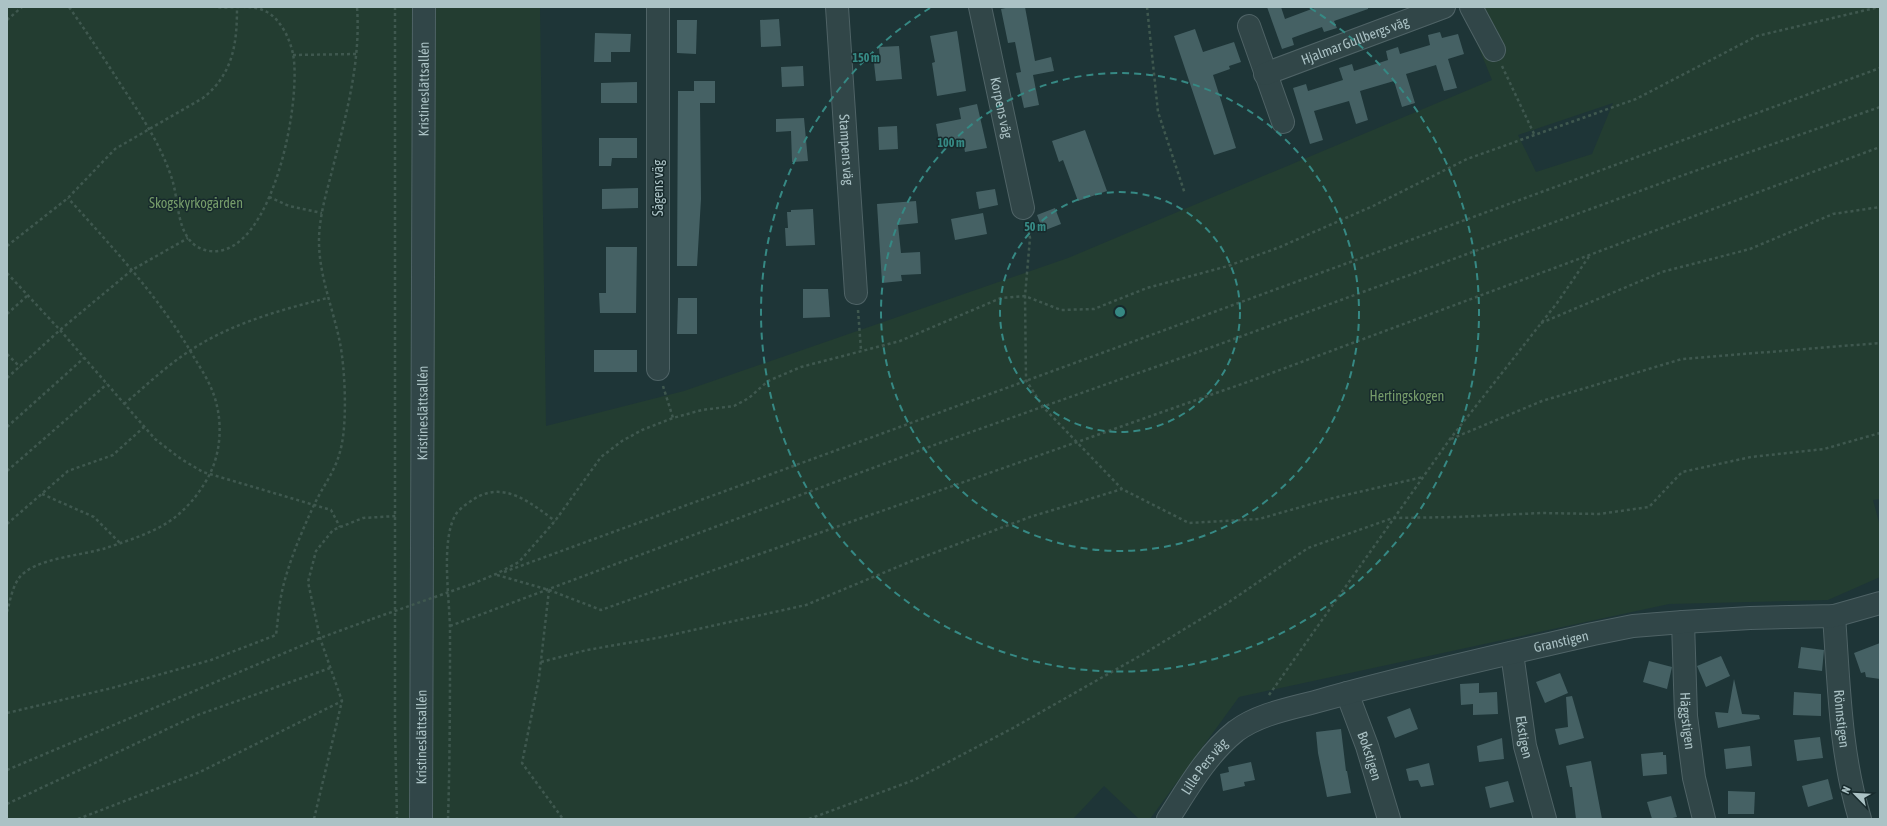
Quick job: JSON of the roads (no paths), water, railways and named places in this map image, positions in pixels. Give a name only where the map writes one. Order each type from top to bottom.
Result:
[{"type":"street","name":"Kristineslättsallén","points":[[421,819],[424,7]]},
{"type":"street","name":"Sågens väg","points":[[658,7],[658,368]]},
{"type":"street","name":"Stampens väg","points":[[837,7],[856,293]]},
{"type":"street","name":"Korpens väg","points":[[980,7],[1023,208]]},
{"type":"street","name":"Hjalmar Gullbergs väg","points":[[1265,74],[1444,7]]},
{"type":"street","points":[[1471,7],[1494,50]]},
{"type":"street","points":[[1249,26],[1283,122]]},
{"type":"street","name":"Granstigen","points":[[1249,723],[1259,718],[1346,693],[1626,627],[1750,618],[1834,616],[1880,603]]},
{"type":"street","name":"Rönnstigen","points":[[1834,616],[1842,729],[1849,774],[1860,819]]},
{"type":"street","name":"Häggstigen","points":[[1683,622],[1686,716],[1694,778],[1704,819]]},
{"type":"street","name":"Ekstigen","points":[[1512,653],[1525,746],[1545,819]]},
{"type":"street","name":"Bokstigen","points":[[1346,693],[1367,746],[1389,819]]},
{"type":"street","name":"Lille Pers väg","points":[[1168,819],[1209,758],[1232,735],[1249,723]]},
{"type":"park label","name":"Skogskyrkogården","points":[[196,203]]},
{"type":"park label","name":"Hertingskogen","points":[[1407,396]]}]
